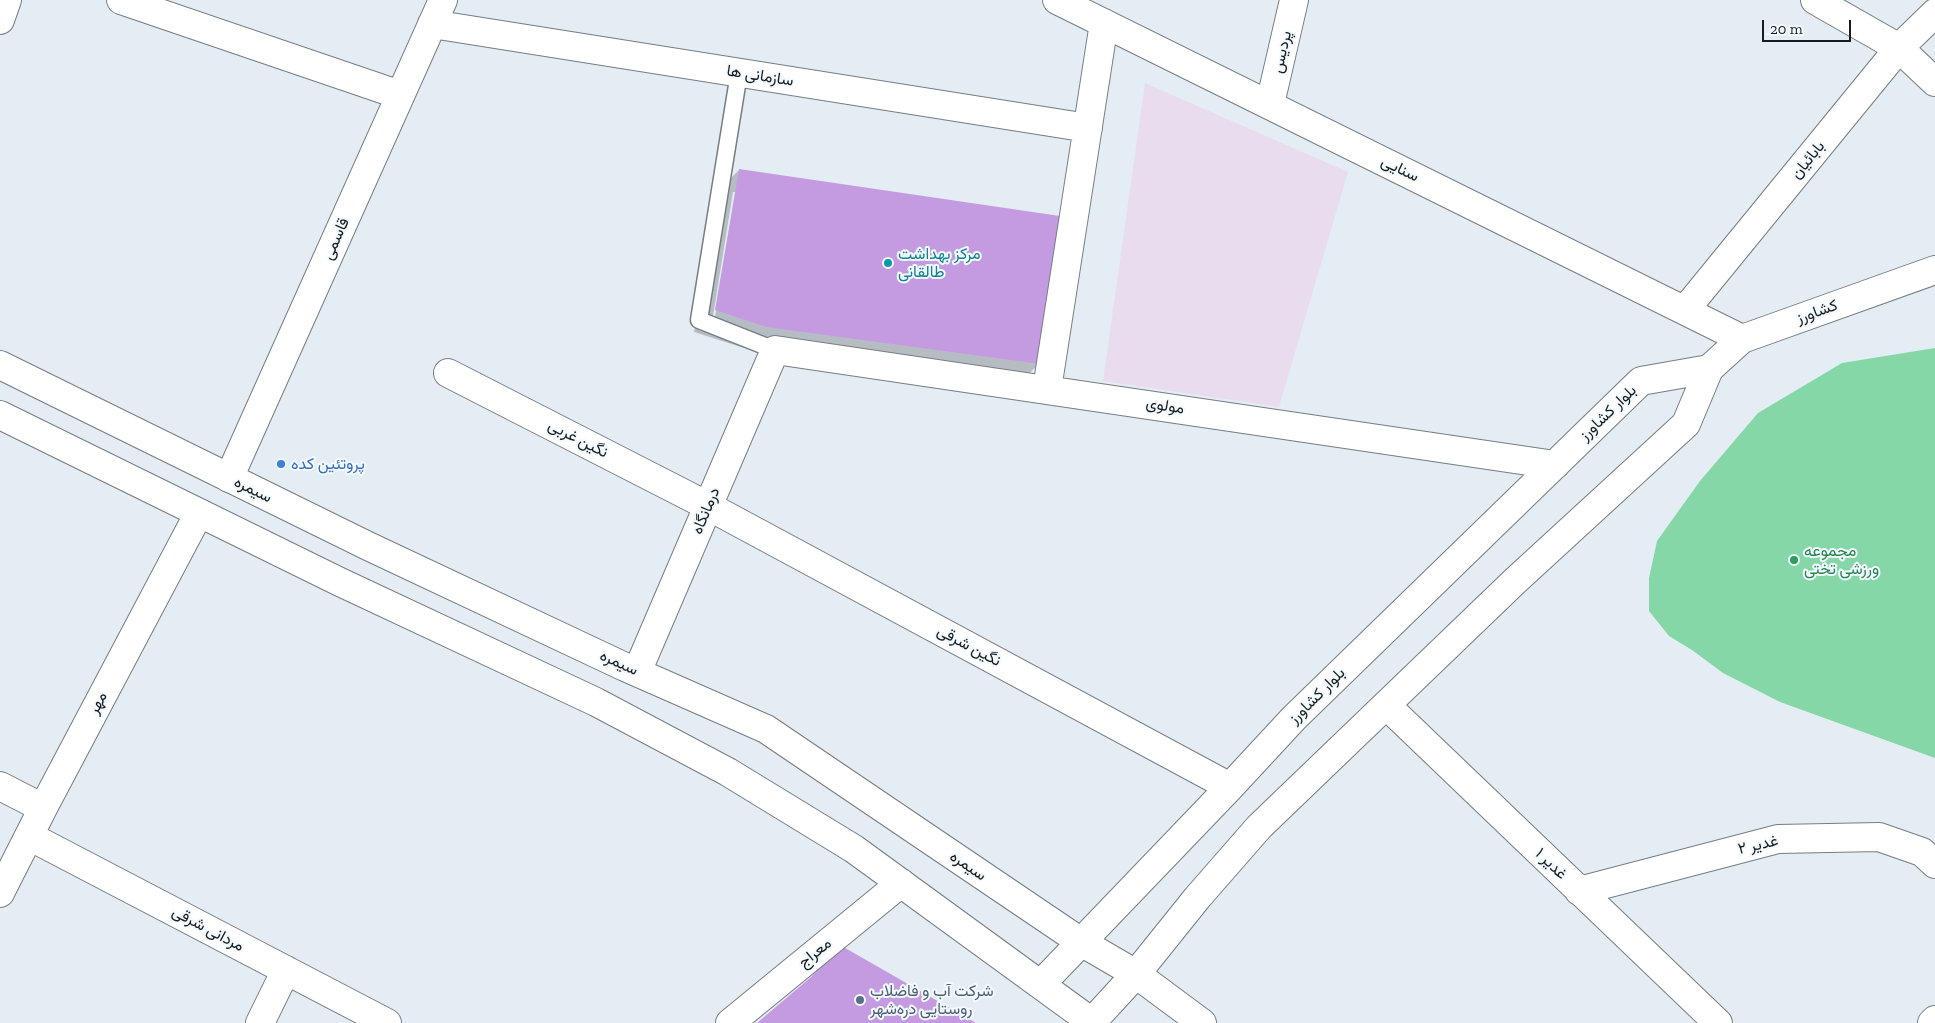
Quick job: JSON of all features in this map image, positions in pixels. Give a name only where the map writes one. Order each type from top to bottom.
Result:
[{"type":"street","points":[[0,20],[7,0]]},
{"type":"street","points":[[122,0],[400,95]]},
{"type":"street","name":"سنایی","points":[[1057,0],[1742,339]]},
{"type":"street","name":"پردیس","points":[[1270,104],[1294,0]]},
{"type":"street","points":[[1814,0],[1899,48],[1935,82]]},
{"type":"street","name":"قاسمی","points":[[229,478],[437,12]]},
{"type":"street","name":"سازمانی ها","points":[[437,12],[739,73],[1088,128]]},
{"type":"street","name":"بابائیان","points":[[1685,310],[1899,48],[1935,13]]},
{"type":"street","points":[[1048,389],[1104,23]]},
{"type":"street","name":"کشاورز","points":[[1709,369],[1742,339],[1935,270]]},
{"type":"street","name":"مولوی","points":[[775,350],[1555,464]]},
{"type":"street","name":"درمانگاه","points":[[636,672],[775,350]]},
{"type":"street","name":"سیمره","points":[[0,365],[368,546],[636,672],[766,729],[1081,942],[1136,974],[1202,1023]]},
{"type":"street","points":[[0,415],[198,513],[596,702],[728,772],[854,849],[1092,1023],[1136,974],[1197,898],[1259,827],[1515,581],[1686,424],[1709,369]]},
{"type":"street","name":"بلوار کشاورز","points":[[1041,984],[1294,718],[1641,381],[1709,369]]},
{"type":"street","name":"نگین غربی","points":[[448,373],[708,506]]},
{"type":"street","name":"نگین شرقی","points":[[708,506],[1230,787]]},
{"type":"street","name":"مهر","points":[[0,893],[28,836],[198,513]]},
{"type":"street","name":"غدیر ۱","points":[[1386,705],[1718,1023]]},
{"type":"street","points":[[0,786],[43,808]]},
{"type":"street","name":"مردانی شرقی","points":[[28,836],[387,1023]]},
{"type":"street","name":"غدیر ۲","points":[[1579,890],[1778,838],[1879,836],[1922,852],[1935,864]]},
{"type":"street","name":"معراج","points":[[730,1023],[901,883]]},
{"type":"street","points":[[260,1023],[286,970]]},
{"type":"street","points":[[1932,1023],[1935,1020]]},
{"type":"lane","points":[[739,73],[699,320],[775,350]]},
{"type":"shaded area","points":[[1145,83],[1348,172],[1279,407],[1103,381]]},
{"type":"green space","name":"مجموعه ورزشی تختی","points":[[1935,348],[1935,758],[1780,702],[1723,673],[1669,636],[1649,611],[1649,578],[1657,541],[1700,481],[1758,413],[1842,363]]},
{"type":"building","name":"مرکز بهداشت طالقانی","points":[[739,169],[1060,216],[1040,364],[766,327],[715,310]]},
{"type":"building","name":"شرکت آب و فاضلاب روستایی دره‌شهر","points":[[840,945],[976,1023],[757,1023],[811,977]]},
{"type":"place","name":"مرکز بهداشت طالقانی","points":[[888,263]]},
{"type":"place","name":"پروتئین کده","points":[[281,464]]},
{"type":"place","name":"مجموعه ورزشی تختی","points":[[1794,560]]},
{"type":"place","name":"شرکت آب و فاضلاب روستایی دره‌شهر","points":[[860,1000]]}]
